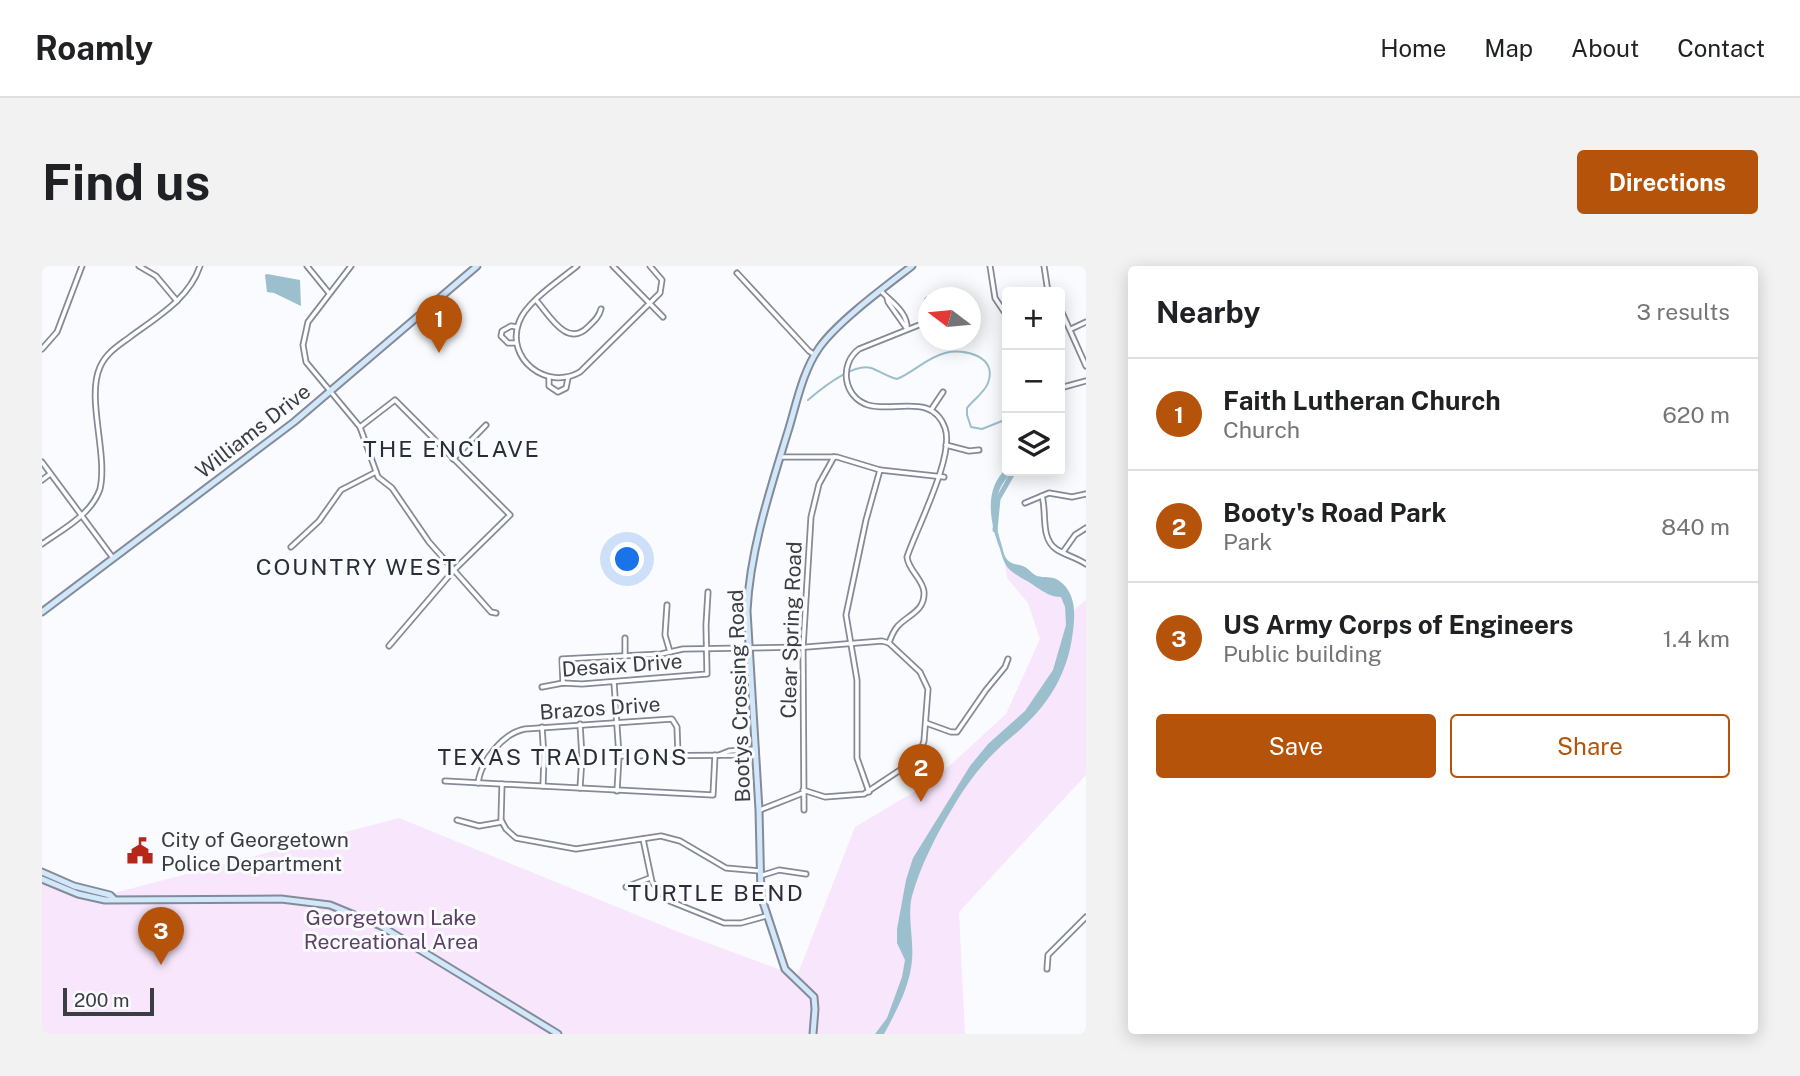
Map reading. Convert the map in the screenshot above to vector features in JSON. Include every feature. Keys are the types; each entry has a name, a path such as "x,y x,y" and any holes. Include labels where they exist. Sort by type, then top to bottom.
{"main road":[{"name":"Williams Drive","path":"42,612 255,452 477,266"},
{"name":"Bootys Crossing Road","path":"813,1034 814,997 785,969 761,896 759,810 747,611 752,570 780,457 815,355 835,331 912,266"},
{"path":"42,872 74,889"},
{"path":"42,879 114,898 145,901 281,899 330,905 381,926 558,1034"}],"street":[{"path":"42,349 57,332 82,266"},
{"path":"139,266 156,276 177,301"},
{"path":"42,544 94,502 101,484 96,386 101,365 112,350 177,301 192,285 200,266"},
{"path":"307,266 329,293"},
{"path":"351,266 308,322 303,345 306,362 360,427 376,472 392,488 429,542 491,612 496,613"},
{"path":"577,266 524,312 517,327 516,343 520,355 537,373 550,377 568,377 586,367 661,291 663,284 650,266"},
{"path":"613,266 663,317"},
{"path":"990,266 995,298 1002,308"},
{"path":"1044,266 1047,287"},
{"path":"737,273 815,355"},
{"path":"881,291 891,299 904,317 908,324 907,329"},
{"path":"536,300 570,335 582,333 599,316 601,309"},
{"path":"1065,318 1086,366"},
{"path":"1070,329 1086,322"},
{"path":"889,643 897,627 916,612 923,601 923,586 908,563 907,556 939,475 946,445 945,428 931,410 914,405 867,404 854,396 846,379 846,368 852,355 859,349 918,325"},
{"path":"516,343 508,343 501,336 506,328 517,327"},
{"path":"550,377 549,386 558,392 566,388 568,377"},
{"path":"1065,387 1086,381"},
{"path":"931,410 943,392"},
{"path":"360,427 395,400 510,515 454,570 389,646"},
{"path":"453,458 486,425"},
{"path":"946,445 970,451 979,450"},
{"path":"780,457 834,457 880,470 944,477"},
{"name":"Clear Spring Road","path":"804,810 803,647 813,507 819,484 834,457"},
{"path":"42,462 113,558"},
{"path":"869,792 857,758 857,680 846,620 866,520 880,470"},
{"path":"291,547 319,522 341,490 376,472"},
{"path":"42,480 50,474"},
{"path":"1025,503 1049,493 1072,497 1086,495"},
{"path":"1042,496 1046,534 1053,547 1086,564"},
{"path":"1063,552 1075,535 1086,528"},
{"name":"Desaix Drive","path":"542,687 563,683 614,682 707,674 705,649 708,592"},
{"path":"667,605 665,635 670,652"},
{"path":"625,638 625,657"},
{"path":"563,683 562,659 625,657 683,649 803,647 882,641 889,643 924,679 929,694 923,746 917,757 869,792 831,798 803,792 759,810"},
{"path":"926,723 957,732 1005,667 1008,659"},
{"path":"614,682 619,756 617,791"},
{"name":"Brazos Drive","path":"478,783 484,762 519,730 668,718 675,720 678,755"},
{"path":"580,724 580,788"},
{"path":"542,727 543,786"},
{"path":"706,755 707,749"},
{"path":"619,756 756,752"},
{"path":"445,781 713,795 717,755"},
{"path":"502,784 502,822 516,838 571,849 656,836 672,838 726,868 760,873 779,870 806,874"},
{"path":"457,820 479,826 502,822"},
{"path":"643,838 650,878 657,891 667,900 724,923 741,923 766,916"},
{"path":"626,887 650,878"},
{"path":"1047,969 1048,955 1086,917"}],"green space":[{"name":"Georgetown Lake Recreational Area","path":"1005,564 1031,584 1061,597 1066,617 1086,600 1086,775 959,912 965,1034 42,1034 42,870 65,881 114,893 399,818 676,931 797,976 855,827 934,780 1006,714 1040,639 1028,603 1007,578"}],"water":[{"path":"267,274 300,280 301,306 267,292"},
{"path":"1002,473 1002,476 1009,476 1001,486 996,504 998,533 1006,559 1025,567 1037,576 1058,580 1069,592 1074,606 1070,651 1050,696 1034,716 978,770 934,840 912,896 911,970 898,1008 884,1034 875,1034 887,1018 902,977 905,960 897,943 897,929 913,858 970,766 988,744 1025,711 1053,670 1066,625 1065,607 1061,597 1048,594 1019,576 1009,569 1003,560 991,517 992,496"}],"waterway":[{"path":"808,400 855,369 871,368 897,379 938,355 961,352 984,360 990,374 982,393 967,408 971,427 982,429 1002,421"},
{"path":"995,530 998,499 1011,476"}],"place":[{"name":"Faith Lutheran Church","path":"439,353"},
{"name":"Booty's Road Park","path":"921,802"},
{"name":"City of Georgetown Police Department","path":"140,851"},
{"name":"US Army Corps of Engineers","path":"161,965"}],"district":[{"name":"THE ENCLAVE","path":"452,448"},
{"name":"COUNTRY WEST","path":"357,566"},
{"name":"TEXAS TRADITIONS","path":"563,756"},
{"name":"TURTLE BEND","path":"716,892"}]}
